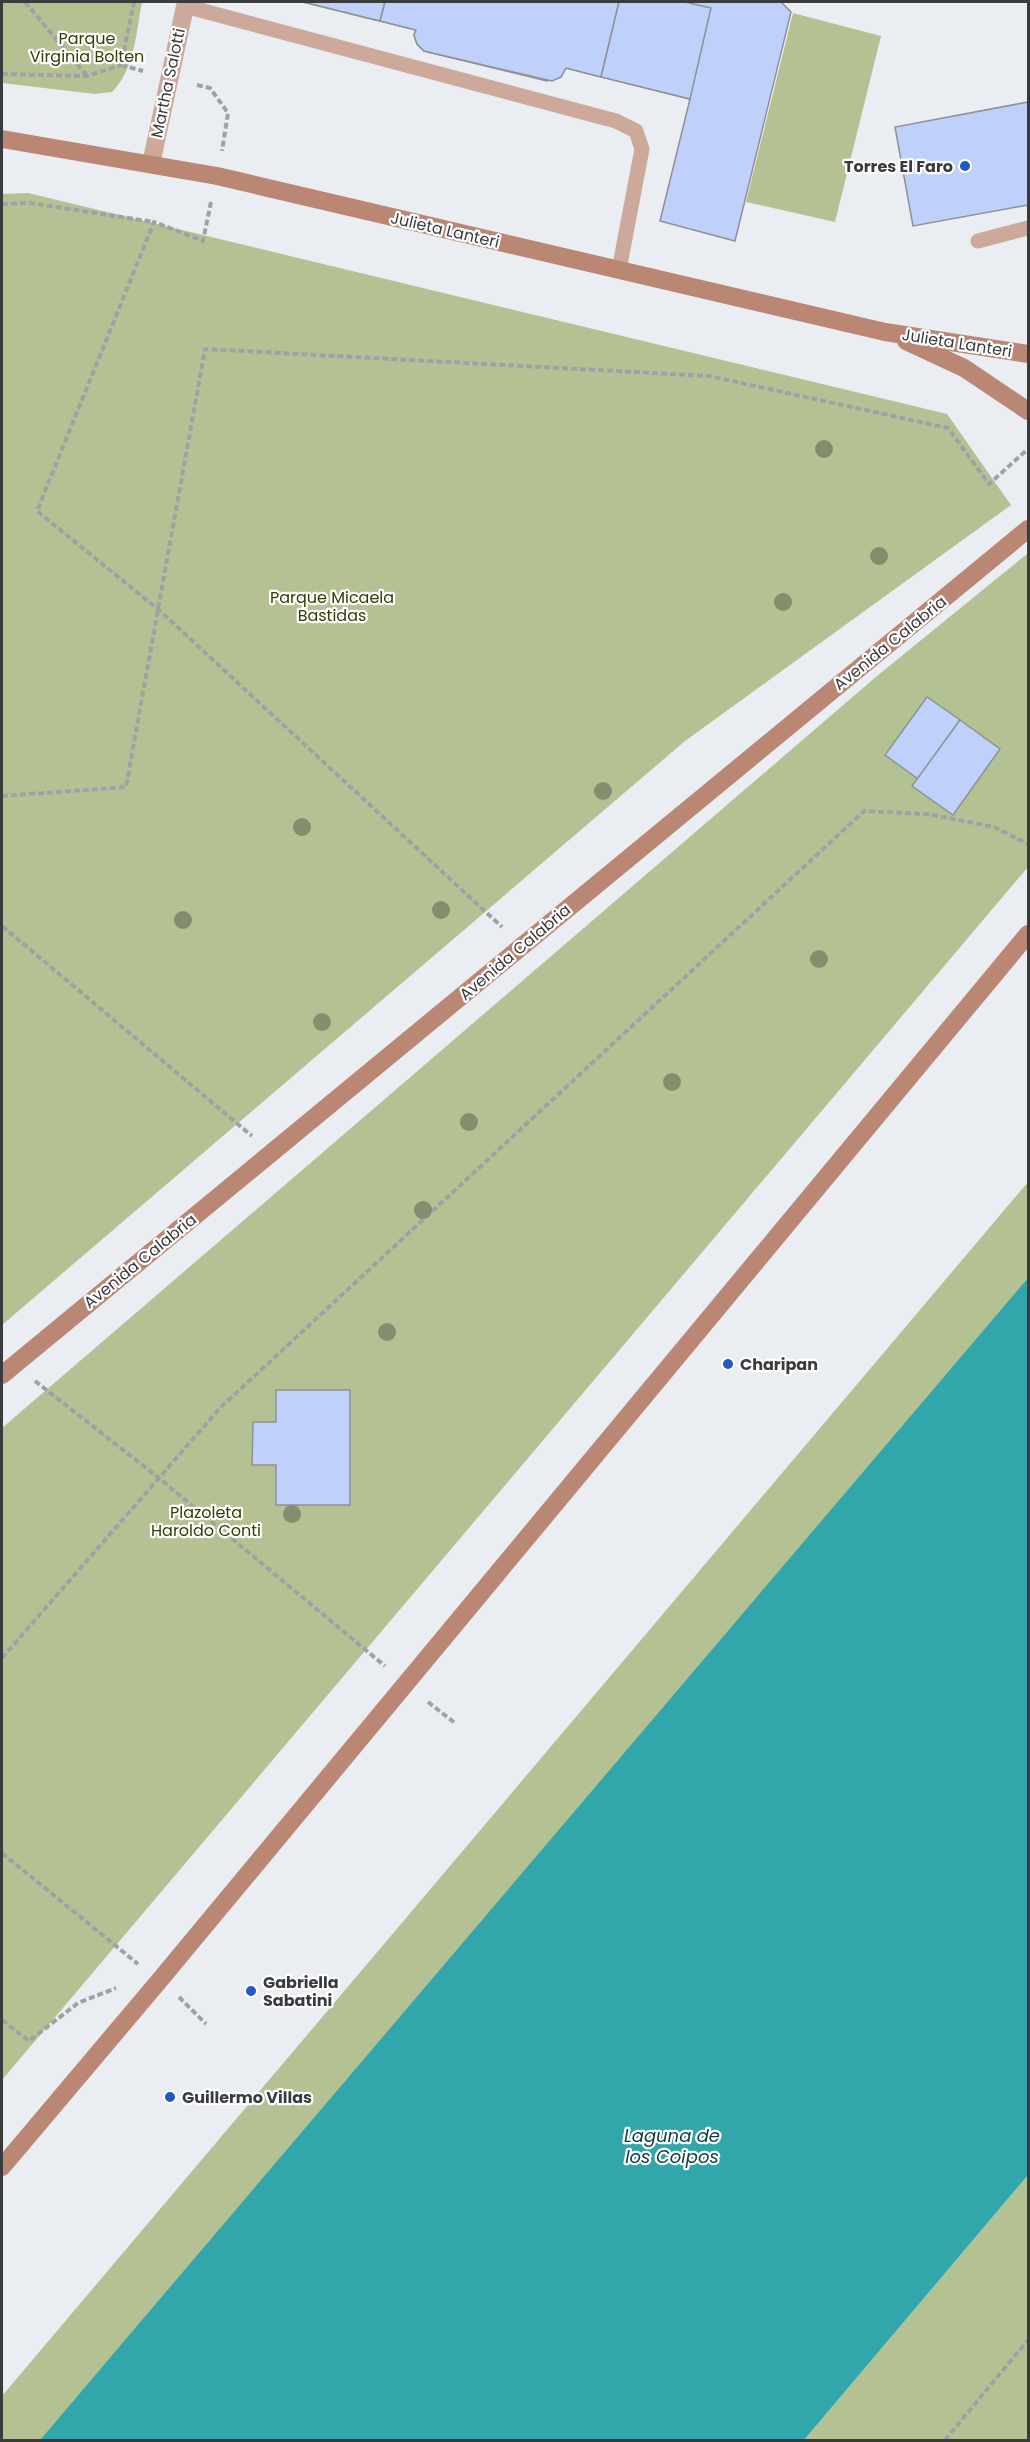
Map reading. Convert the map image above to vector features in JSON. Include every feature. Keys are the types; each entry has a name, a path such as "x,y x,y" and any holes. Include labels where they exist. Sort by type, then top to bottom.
{"main road":[{"name":"Julieta Lanteri","path":"2,139 217,176 885,332 1029,354"},
{"name":"Julieta Lanteri","path":"885,332 964,368 1029,411"},
{"name":"Avenida Calabria","path":"8,1370 1029,529"},
{"path":"2,2168 1029,934"}],"street":[{"name":"Martha Salotti","path":"151,164 186,4"}],"lane":[{"path":"186,4 616,121 636,131 642,149 619,270"},
{"path":"978,241 1029,228"}],"path":[{"path":"25,2 87,76"},
{"path":"2,74 87,76 121,65 135,2"},
{"path":"2,204 30,202 154,222 203,240 228,113 210,88"},
{"path":"154,222 36,511 159,610 523,946"},
{"path":"2,796 126,787 205,349 709,376 948,428 989,484 1029,449"},
{"path":"2,1658 220,1408 864,812 928,814 950,818 994,827 1029,844"},
{"path":"2,926 272,1152"},
{"path":"8,1370 159,1478 455,1724"},
{"path":"2,1853 159,1981 206,2024"},
{"path":"2,2020 29,2041 78,2003 120,1987"},
{"path":"945,2440 1029,2340"}],"green space":[{"name":"Parque Virginia Bolten","path":"2,2 142,2 133,50 120,83 112,92 95,94 2,83"},
{"path":"793,13 881,36 835,222 746,202"},
{"name":"Parque Micaela Bastidas","path":"28,193 947,414 1011,505 685,741 2,1325 2,194"},
{"name":"Plazoleta Haroldo Conti","path":"1028,553 1028,867 2,2080 2,1428 877,676"},
{"path":"1028,1182 1028,1488 105,2364 40,2440 2,2440 2,2396"},
{"path":"1028,2175 1028,2440 804,2440"}],"water":[{"name":"Laguna de los Coipos","path":"1028,1278 1028,2175 804,2440 40,2440"}],"building":[{"path":"303,2 781,2 791,12 735,241 660,221 690,99 566,68 561,77 547,81 424,51 417,44 414,35 416,30"},
{"path":"303,2 385,2 380,21"},
{"path":"385,2 619,2 601,77 566,68 561,77 552,81 424,51 417,44 414,35 416,30 380,21"},
{"path":"619,2 685,2 711,8 690,99 601,77"},
{"name":"Torres El Faro","path":"1028,102 1028,205 913,226 895,127"},
{"path":"927,697 960,720 918,779 885,755"},
{"path":"960,720 1000,749 953,815 912,786"},
{"path":"276,1390 350,1390 350,1505 276,1505 276,1465 252,1465 253,1422 276,1422"}],"place":[{"name":"Torres El Faro","path":"965,166"},
{"name":"Charipan","path":"728,1364"},
{"name":"Gabriella Sabatini","path":"251,1991"},
{"name":"Guillermo Villas","path":"170,2097"}]}
